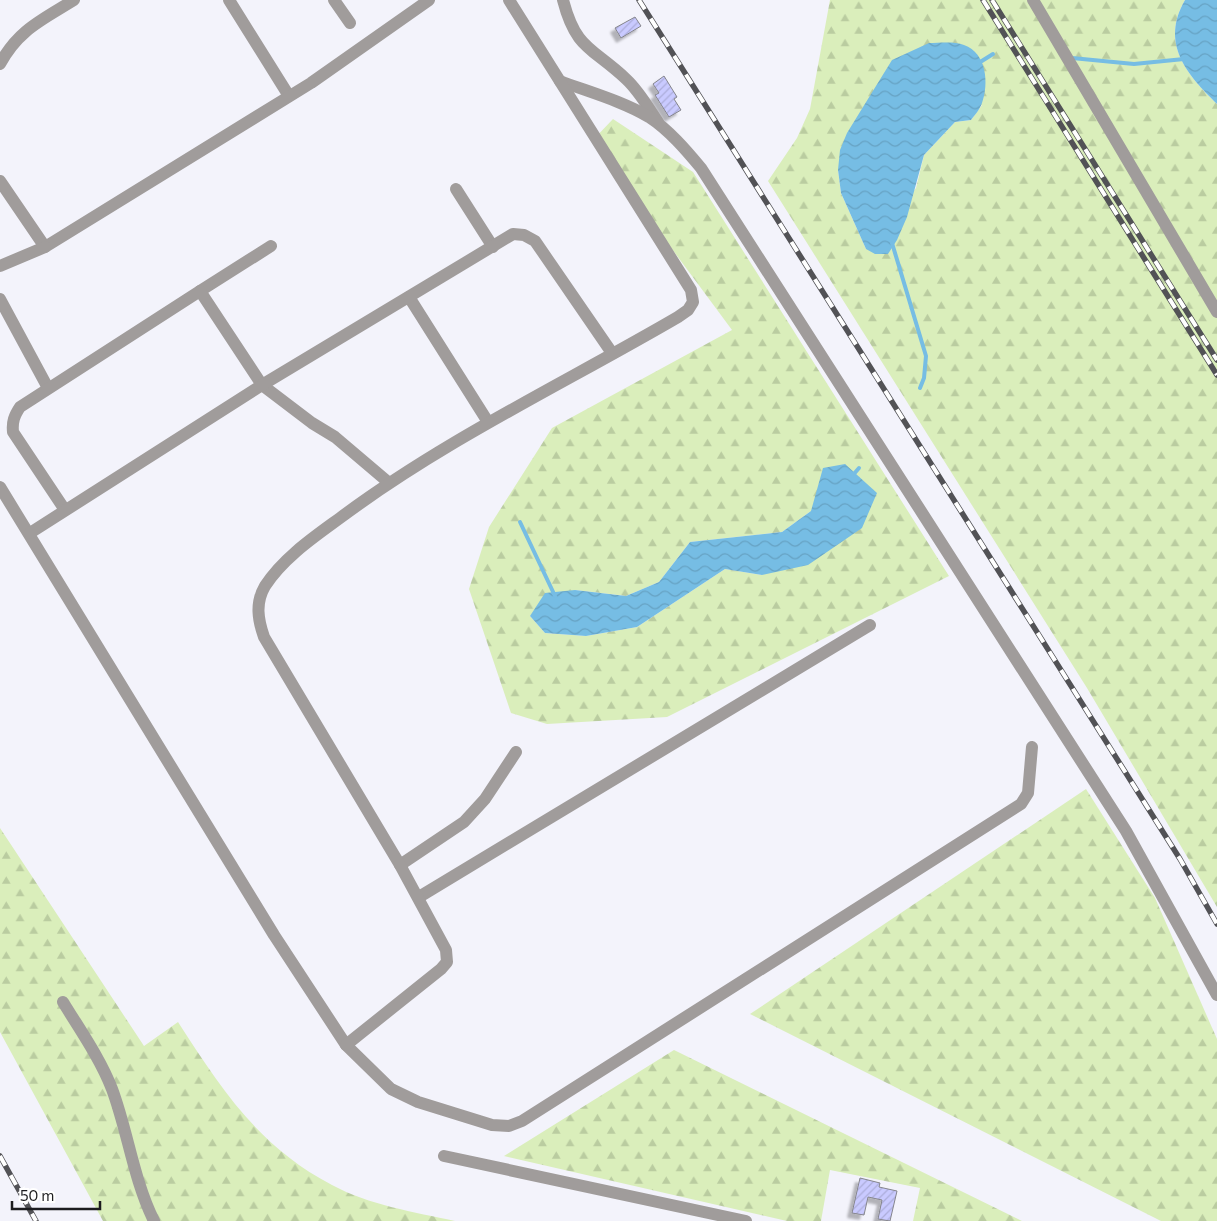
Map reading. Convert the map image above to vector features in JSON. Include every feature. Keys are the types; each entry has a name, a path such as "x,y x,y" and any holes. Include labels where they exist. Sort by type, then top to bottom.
{"lane":[{"path":"0,64 9,47 25,30 74,0"},
{"path":"229,0 289,96"},
{"path":"334,0 350,23"},
{"path":"0,266 45,247 289,96 395,26 428,0"},
{"path":"346,1045 447,962 446,950 419,897 264,637 258,619 259,603 264,588 274,574 297,552 388,482 488,422 688,310 693,302 691,290 509,0"},
{"path":"563,0 571,27 580,41 626,79 645,102 660,126"},
{"path":"1033,0 1217,312"},
{"path":"560,81 632,108 660,126 683,147 712,185 1075,750 1150,873 1217,996"},
{"path":"0,181 45,247"},
{"path":"456,189 493,247"},
{"path":"30,533 262,385 513,234 524,235 535,241 612,353"},
{"path":"65,510 14,432 12,423 20,407 272,246"},
{"path":"200,291 262,385 298,414 335,437 388,482"},
{"path":"409,297 488,422"},
{"path":"0,299 48,388"},
{"path":"0,487 30,533 133,707 274,935 346,1045 391,1090 418,1102 492,1125 509,1126 522,1121 1021,804 1028,793 1032,747"},
{"path":"419,897 870,625"},
{"path":"400,865 464,822 485,798 516,752"},
{"path":"63,1002 97,1059 112,1091 134,1170 154,1221"},
{"path":"444,1156 746,1221"}],"green space":[{"path":"830,0 1185,0 1178,16 1175,30 1176,44 1180,57 1195,81 1217,104 1217,907 1087,688 768,181 797,138 810,109","holes":["982,105 971,120 955,122 924,155 916,188 866,249 841,193 838,170"]},
{"path":"613,119 693,172 949,576 667,717 547,724 511,713 469,589 489,527 552,428 732,330 592,141","holes":["811,511 762,575 725,569 637,627 586,636 545,633 530,616 575,590 626,596 659,582 690,542 782,532"]},
{"path":"1086,789 1155,898 1217,1039 1217,1221 1161,1221 750,1014"},
{"path":"0,828 144,1046 178,1022 210,1071 244,1114 283,1153 306,1170 332,1185 361,1198 455,1221 103,1221 0,1032"},
{"path":"674,1050 1022,1221 913,1221 920,1188 830,1170 821,1221 787,1221 504,1156"}],"water":[{"path":"1185,0 1217,0 1217,104 1195,81 1180,57 1176,44 1175,30 1178,16"},
{"path":"929,43 956,43 972,49 978,55 982,62 985,78 982,103 971,120 955,122 924,155 907,217 897,240 888,254 875,254 866,249 841,193 838,170 840,150 847,133 892,60"},
{"path":"845,464 877,493 862,528 808,565 762,575 725,569 637,627 586,636 545,633 530,616 545,593 575,590 626,596 659,582 690,542 782,532 811,511 823,468"}],"building":[{"path":"635,17 641,26 621,38 615,28"},
{"path":"664,76 677,97 674,99 681,110 669,117 655,95 659,93 653,84"},
{"path":"860,1178 880,1183 879,1187 897,1191 890,1221 878,1219 882,1200 868,1197 864,1215 852,1213"}],"waterway":[{"path":"977,64 993,54"},
{"path":"1072,58 1134,64 1184,59"},
{"path":"892,243 926,356 924,378 920,388"},
{"path":"853,475 859,468"},
{"path":"520,522 555,596"}],"railway":[{"path":"639,0 1180,859 1217,924"},
{"path":"983,0 1217,375"},
{"path":"992,0 1217,360"},
{"path":"0,1156 36,1221"}]}
